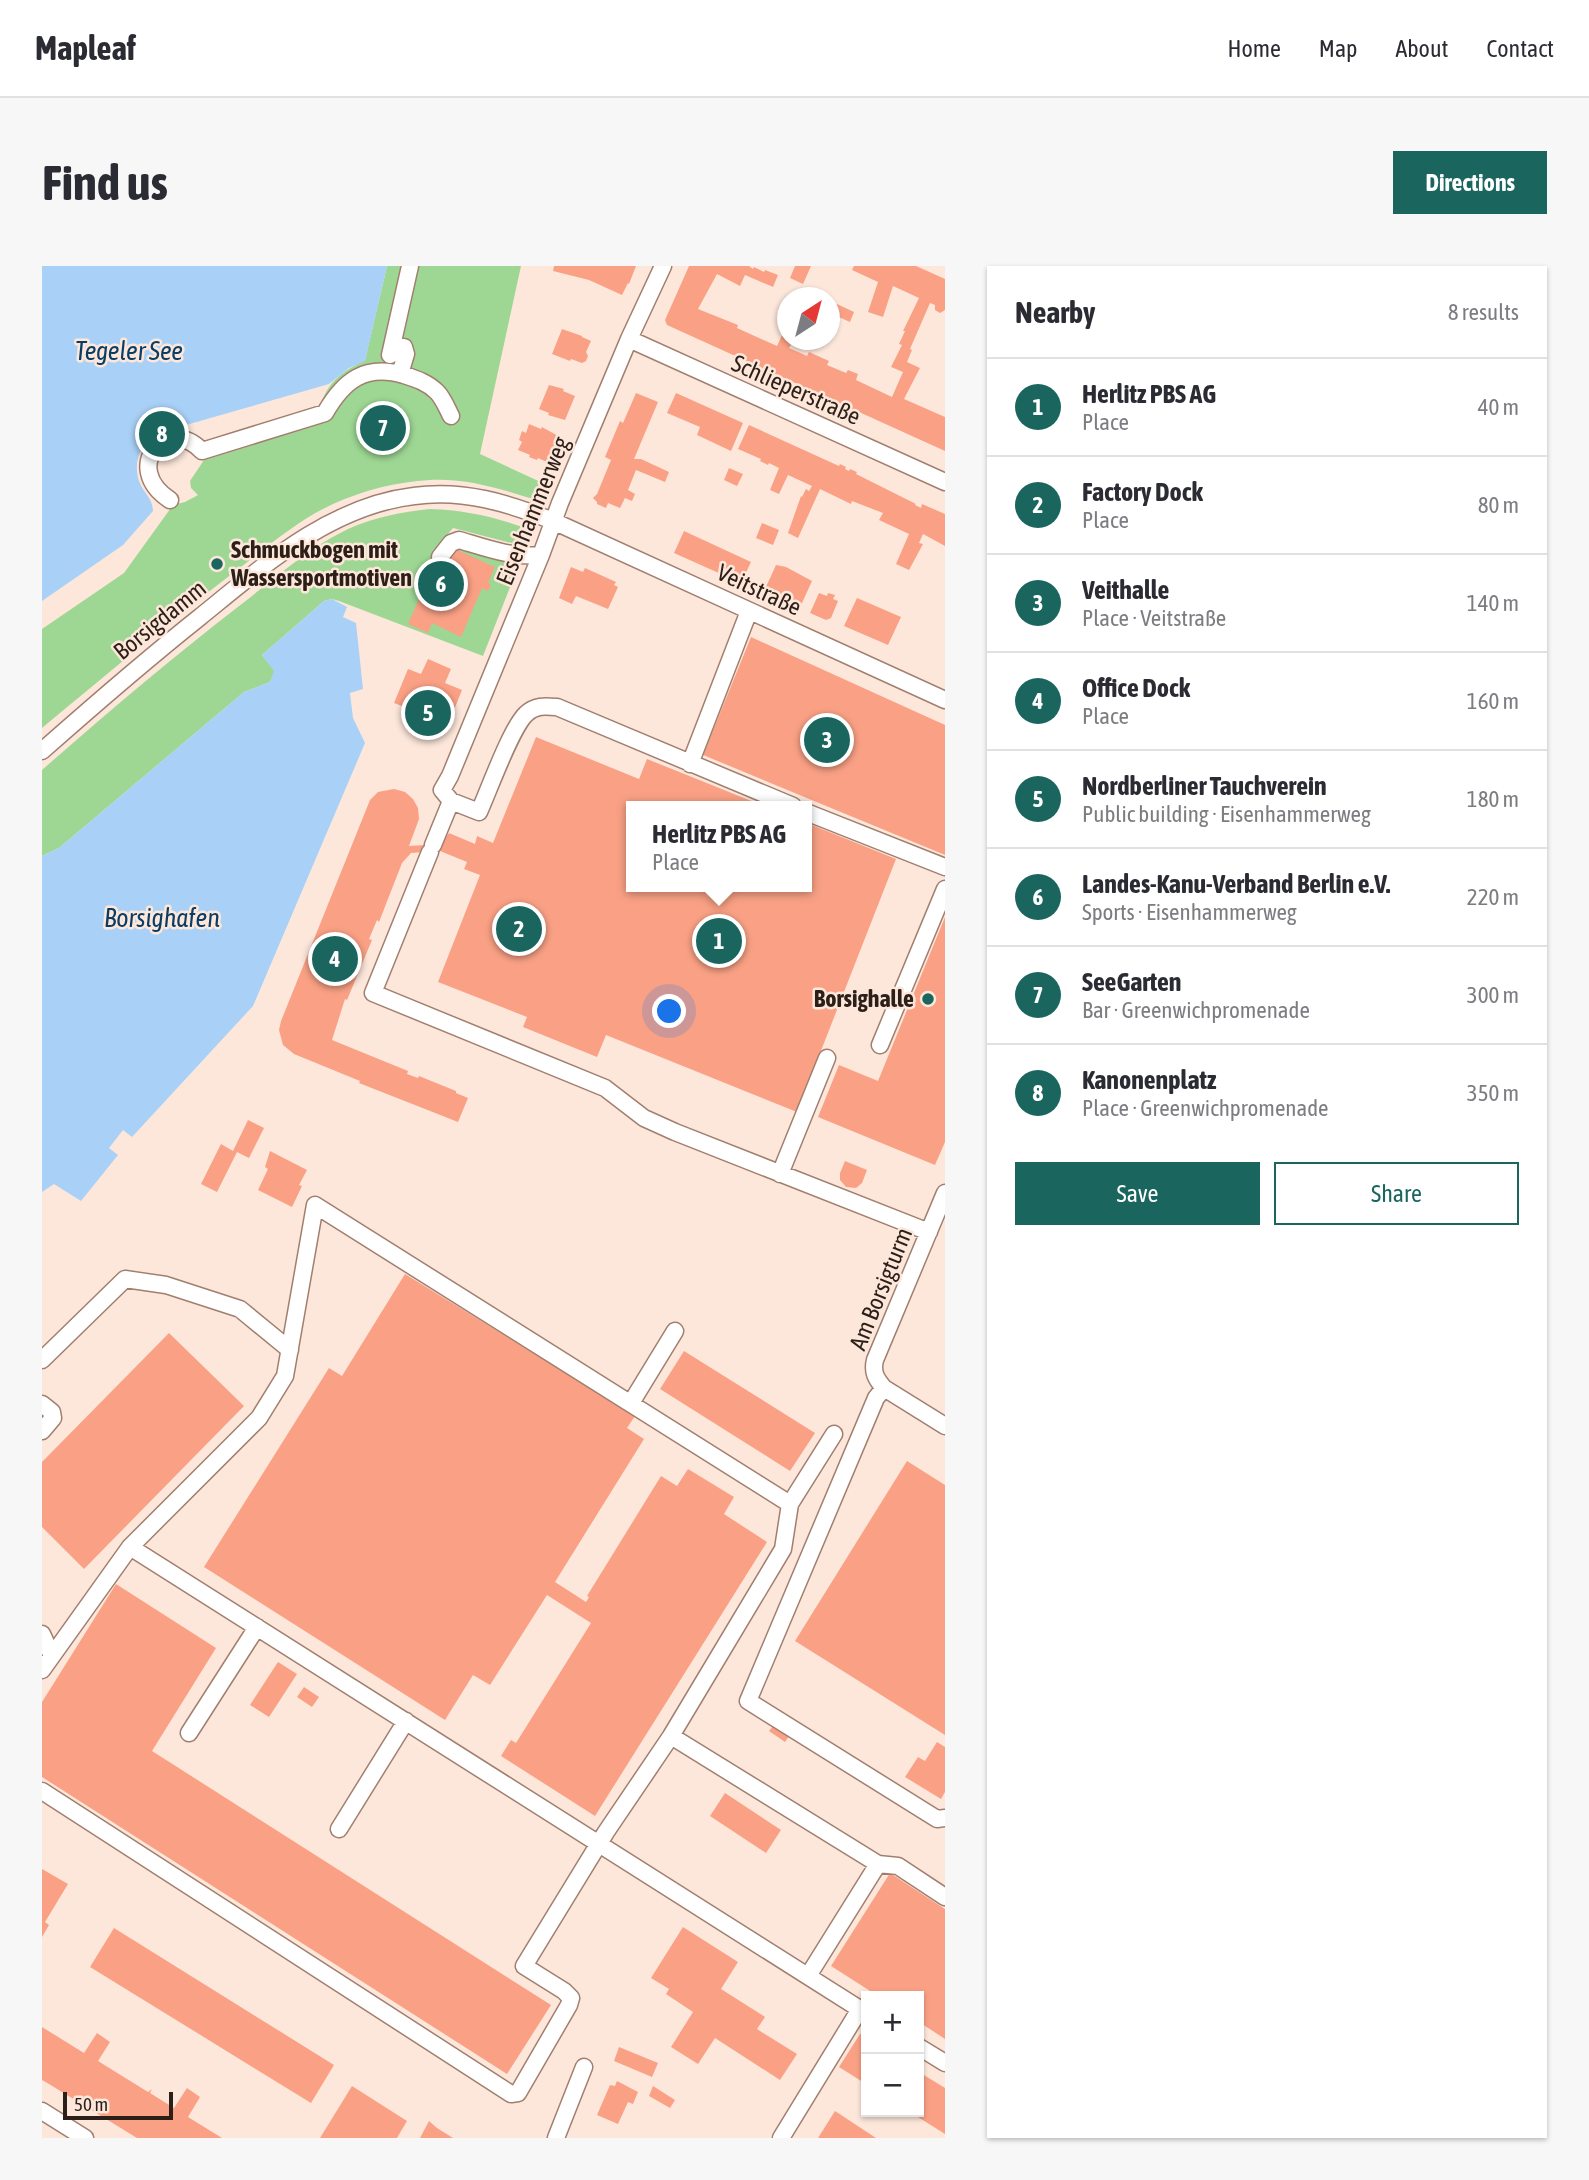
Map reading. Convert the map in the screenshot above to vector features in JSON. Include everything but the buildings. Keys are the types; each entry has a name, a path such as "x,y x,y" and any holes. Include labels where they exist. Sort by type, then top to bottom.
{"street":[{"path":"392,362 410,266"},
{"name":"Eisenhammerweg","path":"451,801 442,790 629,339 663,266"},
{"name":"Schlieperstraße","path":"629,339 945,482"},
{"path":"392,362 439,394 452,416"},
{"path":"170,500 155,489 148,472 148,463 153,452 163,441 182,438 202,451 324,413 334,396 350,380 392,362"},
{"name":"Borsigdamm","path":"42,751 145,661 236,588 317,529 341,518 371,506 412,496 438,494 465,495 504,503 553,521"},
{"name":"Veitstraße","path":"553,521 945,700"},
{"path":"440,557 451,543 459,540 511,554 541,555"},
{"path":"690,764 749,611"},
{"path":"781,801 557,707 541,706 527,713 517,725 479,813 451,801 373,993 605,1088 644,1118 675,1132 780,1174 936,1224"},
{"path":"812,813 945,867"},
{"path":"880,1045 945,889"},
{"path":"780,1174 827,1058"},
{"name":"Am Borsigturm","path":"945,1193 936,1224 875,1360 874,1375 884,1388 945,1426"},
{"path":"42,1670 130,1547 259,1418 285,1376 315,1205 790,1504"},
{"path":"42,1360 125,1279 166,1285 240,1309 290,1350"},
{"path":"631,1403 675,1331"},
{"path":"884,1388 876,1398 748,1701 937,1819 945,1818"},
{"path":"42,1404 52,1412 53,1418 42,1431"},
{"path":"42,1791 511,2094 519,2092 571,1998 524,1966 599,1844 671,1735 783,1549 790,1504 834,1434"},
{"path":"130,1547 861,2010"},
{"path":"189,1733 257,1627"},
{"path":"42,1634 52,1656"},
{"path":"339,1829 406,1721"},
{"path":"671,1735 878,1864 898,1866 945,1897"},
{"path":"808,1976 878,1864"},
{"path":"781,2138 861,2014"},
{"path":"924,2050 945,2063"},
{"path":"560,2137 584,2067"},
{"path":"42,2111 85,2138"}],"green space":[{"path":"387,266 521,266 480,454 545,484 540,501 472,483 430,480 380,488 333,504 271,543 42,728 42,629 124,573 173,505 198,495 191,488 190,481 204,460 311,427 329,387 342,374 365,360"},
{"path":"430,509 483,515 534,531 527,547 453,528 437,547 456,543 518,567 483,656 339,601 324,601 262,655 275,671 270,682 244,692 59,848 42,856 42,770 166,664 307,553 358,525 388,516"}],"water":[{"name":"Tegeler See","path":"42,266 387,266 365,361 349,368 329,384 160,432 145,444 140,452 137,471 153,511 123,545 42,601"},
{"name":"Borsighafen","path":"332,599 347,607 343,617 356,623 363,689 350,693 353,718 365,743 253,1006 132,1137 123,1130 109,1148 118,1155 81,1201 54,1184 42,1192 42,856 59,848 244,692 270,682 274,671 262,655 324,601"}],"place":[{"name":"SeeGarten","path":"383,428"},
{"name":"Kanonenplatz","path":"162,434"},
{"name":"Schmuckbogen mit Wassersportmotiven","path":"217,564"},
{"name":"Landes-Kanu-Verband Berlin e.V.","path":"441,584"},
{"name":"Nordberliner Tauchverein","path":"428,713"},
{"name":"Veithalle","path":"827,740"},
{"name":"Factory Dock","path":"519,929"},
{"name":"Herlitz PBS AG","path":"719,941"},
{"name":"Office Dock","path":"335,959"},
{"name":"Borsighalle","path":"928,999"}]}
